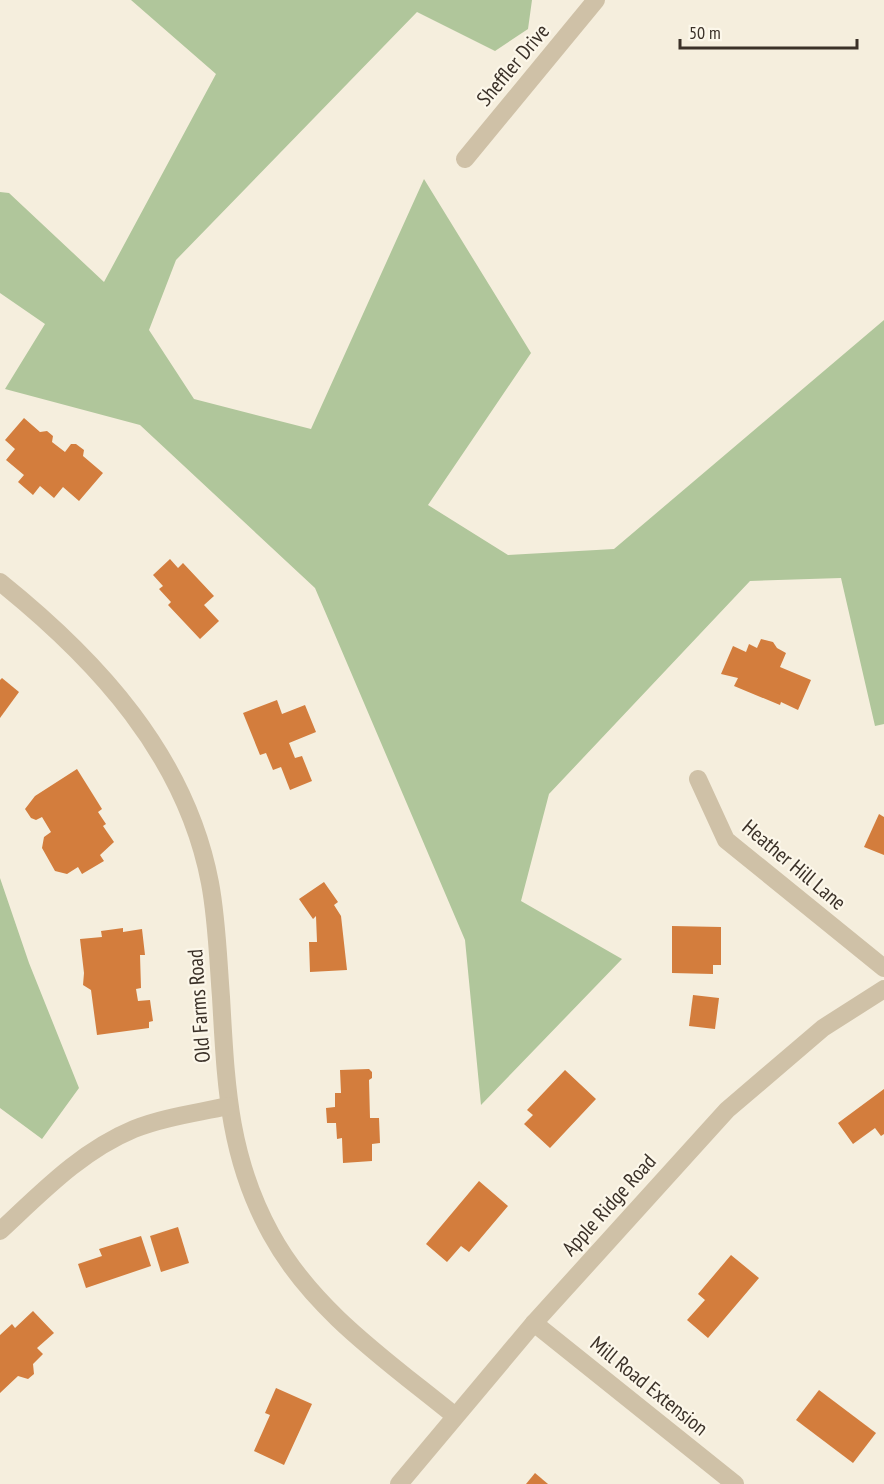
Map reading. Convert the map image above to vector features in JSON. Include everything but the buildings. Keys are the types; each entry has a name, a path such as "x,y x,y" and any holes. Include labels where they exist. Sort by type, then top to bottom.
{"street":[{"name":"Sheffler Drive","path":"465,159 596,0"},
{"name":"Old Farms Road","path":"0,582 78,651 130,709 158,748 181,791 198,836 210,882 216,930 228,1106 238,1154 253,1196 272,1235 296,1272 339,1320 455,1416"},
{"name":"Heather Hill Lane","path":"698,779 726,840 884,968"},
{"name":"Apple Ridge Road","path":"399,1484 534,1323 727,1110 823,1028 884,989"},
{"path":"0,1231 68,1167 99,1146 146,1125 228,1106"},
{"name":"Mill Road Extension","path":"534,1323 735,1484"}],"green space":[{"path":"131,0 532,0 528,29 495,51 417,12 176,260 149,330 194,399 311,429 424,179 531,353 428,505 508,555 614,549 884,320 884,724 875,726 841,578 750,581 549,794 521,901 622,959 481,1105 465,940 315,588 140,425 5,389 45,324 0,293 0,192 9,193 104,282 216,74"},
{"path":"0,878 29,963 79,1088 42,1139 0,1108"}]}
